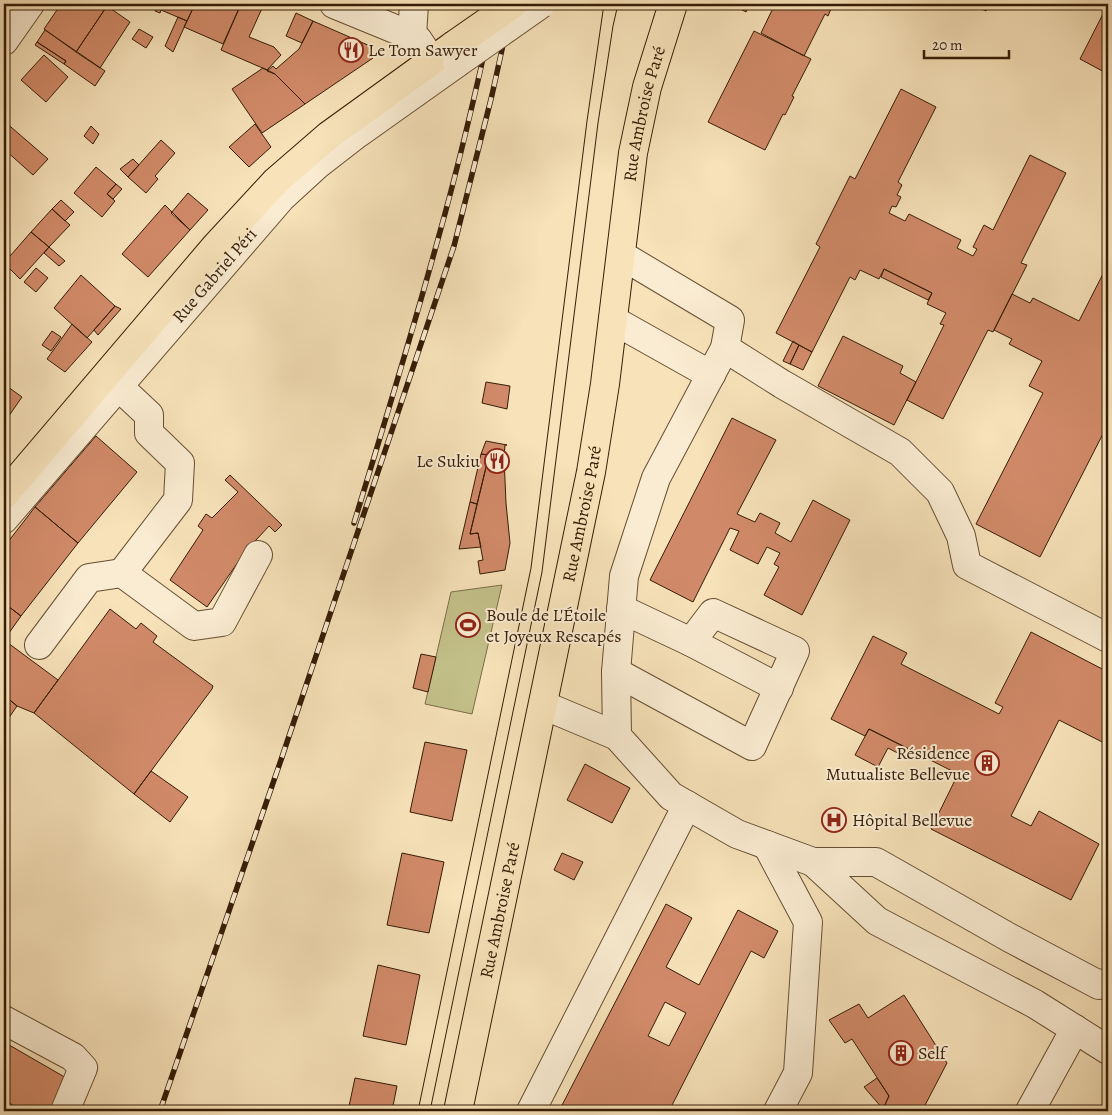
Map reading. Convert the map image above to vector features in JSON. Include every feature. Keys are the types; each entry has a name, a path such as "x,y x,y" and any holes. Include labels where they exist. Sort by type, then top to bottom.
{"main road":[{"path":"448,56 513,4"},
{"name":"Rue Ambroise Paré","path":"458,1111 591,472 605,384 633,153 647,87 673,4"},
{"name":"Rue Gabriel Péri","path":"4,495 215,248 276,181 328,136 448,56"}],"street":[{"path":"4,41 30,4"},
{"path":"334,4 412,36 448,56 541,4"},
{"path":"412,36 414,4"},
{"name":"Rue Gabriel Péri","path":"4,520 281,198 317,165 357,134 448,56"},
{"path":"617,736 616,672 624,576 656,478 725,348 730,320 620,255"},
{"path":"613,320 711,375"},
{"path":"725,348 782,384 900,452 940,492 961,536 967,565 1108,638"},
{"path":"39,644 89,578 122,573 178,500 180,463 149,433 149,415 118,386"},
{"path":"122,573 194,626 222,622 258,555"},
{"path":"621,609 691,642 778,688"},
{"path":"616,672 752,746 795,651 713,613 691,642"},
{"path":"543,705 617,736 671,796 737,834 813,862 876,862 1010,938 1099,985 1108,982"},
{"path":"531,1111 687,805"},
{"path":"767,845 808,922 798,1073 778,1111"},
{"path":"813,862 878,921 1035,1004 1108,1050"},
{"path":"4,1020 73,1057 83,1068 64,1111"},
{"path":"1030,1111 1075,1029"}],"shaded area":[{"name":"Boule de L'Étoile et Joyeux Rescapés","path":"502,585 472,714 425,704 451,592"}],"building":[{"path":"61,4 104,4 107,6 76,52 44,29"},
{"path":"149,4 195,4 187,21 161,10 160,13 155,11 157,7"},
{"path":"195,4 241,4 223,44 184,27"},
{"path":"241,4 264,4 249,37 274,47 281,55 267,70 221,50"},
{"path":"731,4 750,4 746,12"},
{"path":"775,4 833,4 828,16 825,14 804,56 761,33"},
{"path":"971,4 990,4 986,11"},
{"path":"1108,4 1108,74 1080,59"},
{"path":"107,6 130,22 100,68 76,52"},
{"path":"296,13 313,21 302,43 286,36"},
{"path":"178,17 187,21 173,52 165,46"},
{"path":"313,21 370,46 373,58 305,104 275,74 267,71 273,66 276,69 299,49"},
{"path":"139,29 153,37 146,48 132,39"},
{"path":"45,30 105,71 95,86 64,64 66,61 37,42"},
{"path":"754,31 811,59 792,96 794,97 785,115 783,114 765,150 708,122"},
{"path":"37,42 66,61 64,64 35,45"},
{"path":"44,55 68,77 46,102 21,80"},
{"path":"263,68 275,74 305,104 262,133 232,89"},
{"path":"901,89 936,107 898,182 902,185 897,195 901,197 896,207 892,206 889,213 905,221 909,214 961,240 957,248 973,256 977,249 973,247 984,225 993,230 1030,155 1066,173 1021,263 1027,265 993,332 988,330 943,419 907,400 944,325 940,324 946,313 927,304 932,293 884,269 879,279 860,270 855,280 850,277 812,352 776,333 820,247 816,244 850,176 855,179"},
{"path":"4,121 48,159 33,175 4,149"},
{"path":"255,124 271,147 249,167 229,147"},
{"path":"91,126 99,134 93,144 84,136"},
{"path":"161,140 175,153 155,176 158,179 146,193 128,177"},
{"path":"133,159 139,165 128,177 120,169"},
{"path":"96,167 116,184 107,194 115,201 102,217 74,193"},
{"path":"116,184 122,189 113,199 107,194"},
{"path":"188,193 208,210 190,230 171,213"},
{"path":"61,200 74,212 65,221 52,209"},
{"path":"165,205 190,230 148,277 122,254"},
{"path":"52,209 70,225 49,247 31,232"},
{"path":"31,232 49,247 20,279 4,263"},
{"path":"49,247 65,261 59,266 44,253"},
{"path":"1108,264 1108,424 1040,557 976,524 1043,393 1029,386 1042,361 1009,344 1012,339 994,330 1012,294 1030,303 1033,298 1079,321"},
{"path":"36,268 48,278 36,292 24,282"},
{"path":"884,269 932,293 928,300 881,277"},
{"path":"81,275 115,306 87,338 54,308"},
{"path":"115,306 121,309 98,335 94,330"},
{"path":"72,324 92,342 65,372 47,359"},
{"path":"52,331 61,337 51,351 42,345"},
{"path":"843,336 903,366 900,373 916,382 894,425 818,386"},
{"path":"793,341 799,345 790,364 783,361"},
{"path":"799,345 812,352 803,370 790,364"},
{"path":"486,382 510,386 507,409 482,403"},
{"path":"4,384 22,397 4,423"},
{"path":"732,418 776,440 737,514 755,522 760,513 780,523 775,533 791,542 813,500 850,520 802,615 764,595 779,567 774,564 780,553 767,547 758,564 730,550 739,531 730,528 693,602 650,580"},
{"path":"96,436 137,472 78,543 35,507"},
{"path":"486,441 507,445 505,445 504,457 481,454"},
{"path":"481,454 489,455 477,504 470,502"},
{"path":"489,455 504,457 510,543 505,570 480,574 478,561 483,560 478,533 470,534"},
{"path":"230,475 282,525 275,532 269,526 245,552 207,607 170,580 203,530 198,526 206,514 212,518 238,492 225,480"},
{"path":"470,502 477,504 470,534 478,533 481,547 459,549"},
{"path":"35,507 78,543 21,616 4,603 4,547"},
{"path":"4,603 21,616 4,640"},
{"path":"110,609 136,629 141,623 157,636 153,642 213,686 134,794 34,713"},
{"name":"Résidence Mutualiste Bellevue","path":"1031,632 1108,672 1108,745 1059,720 1011,816 1031,826 1039,811 1099,844 1071,900 931,829 958,774 869,729 865,736 831,719 873,636 907,653 901,664 999,714 1003,707 995,703"},
{"path":"4,640 58,680 34,713 17,706 4,695"},
{"path":"421,654 436,657 428,692 413,688"},
{"path":"4,695 17,706 4,725"},
{"path":"869,729 915,752 911,760 888,748 878,767 855,755"},
{"path":"425,742 467,750 452,821 410,812"},
{"path":"585,764 630,788 612,823 567,800"},
{"path":"151,771 188,797 170,822 134,794"},
{"path":"402,853 444,862 429,933 387,925"},
{"path":"562,853 583,862 574,880 554,870"},
{"path":"666,904 692,918 666,967 699,985 738,910 778,931 764,958 751,951 669,1111 559,1111","holes":["665,1002 686,1013 669,1046 648,1036"]},
{"path":"378,965 420,975 406,1045 363,1036"},
{"name":"Self","path":"904,995 947,1063 922,1111 882,1111 889,1096 852,1039 845,1043 829,1020 859,1004 868,1018"},
{"path":"4,1042 68,1079 50,1111 23,1111 4,1100"},
{"path":"355,1078 397,1086 392,1111 348,1111"},
{"path":"877,1078 889,1096 883,1109 864,1087"}],"tram line":[{"path":"418,1111 531,568 587,121 604,4"},
{"path":"430,1111 542,572 598,123 618,4"}],"railway":[{"path":"354,523 408,346 446,210 495,4"},
{"path":"160,1111 282,757 454,246 492,95 512,4"}],"place":[{"name":"Le Tom Sawyer","path":"351,50"},
{"name":"Le Sukiu","path":"497,461"},
{"name":"Boule de L'Étoile et Joyeux Rescapés","path":"468,625"},
{"name":"Résidence Mutualiste Bellevue","path":"987,763"},
{"name":"Hôpital Bellevue","path":"834,820"},
{"name":"Self","path":"901,1053"}]}
